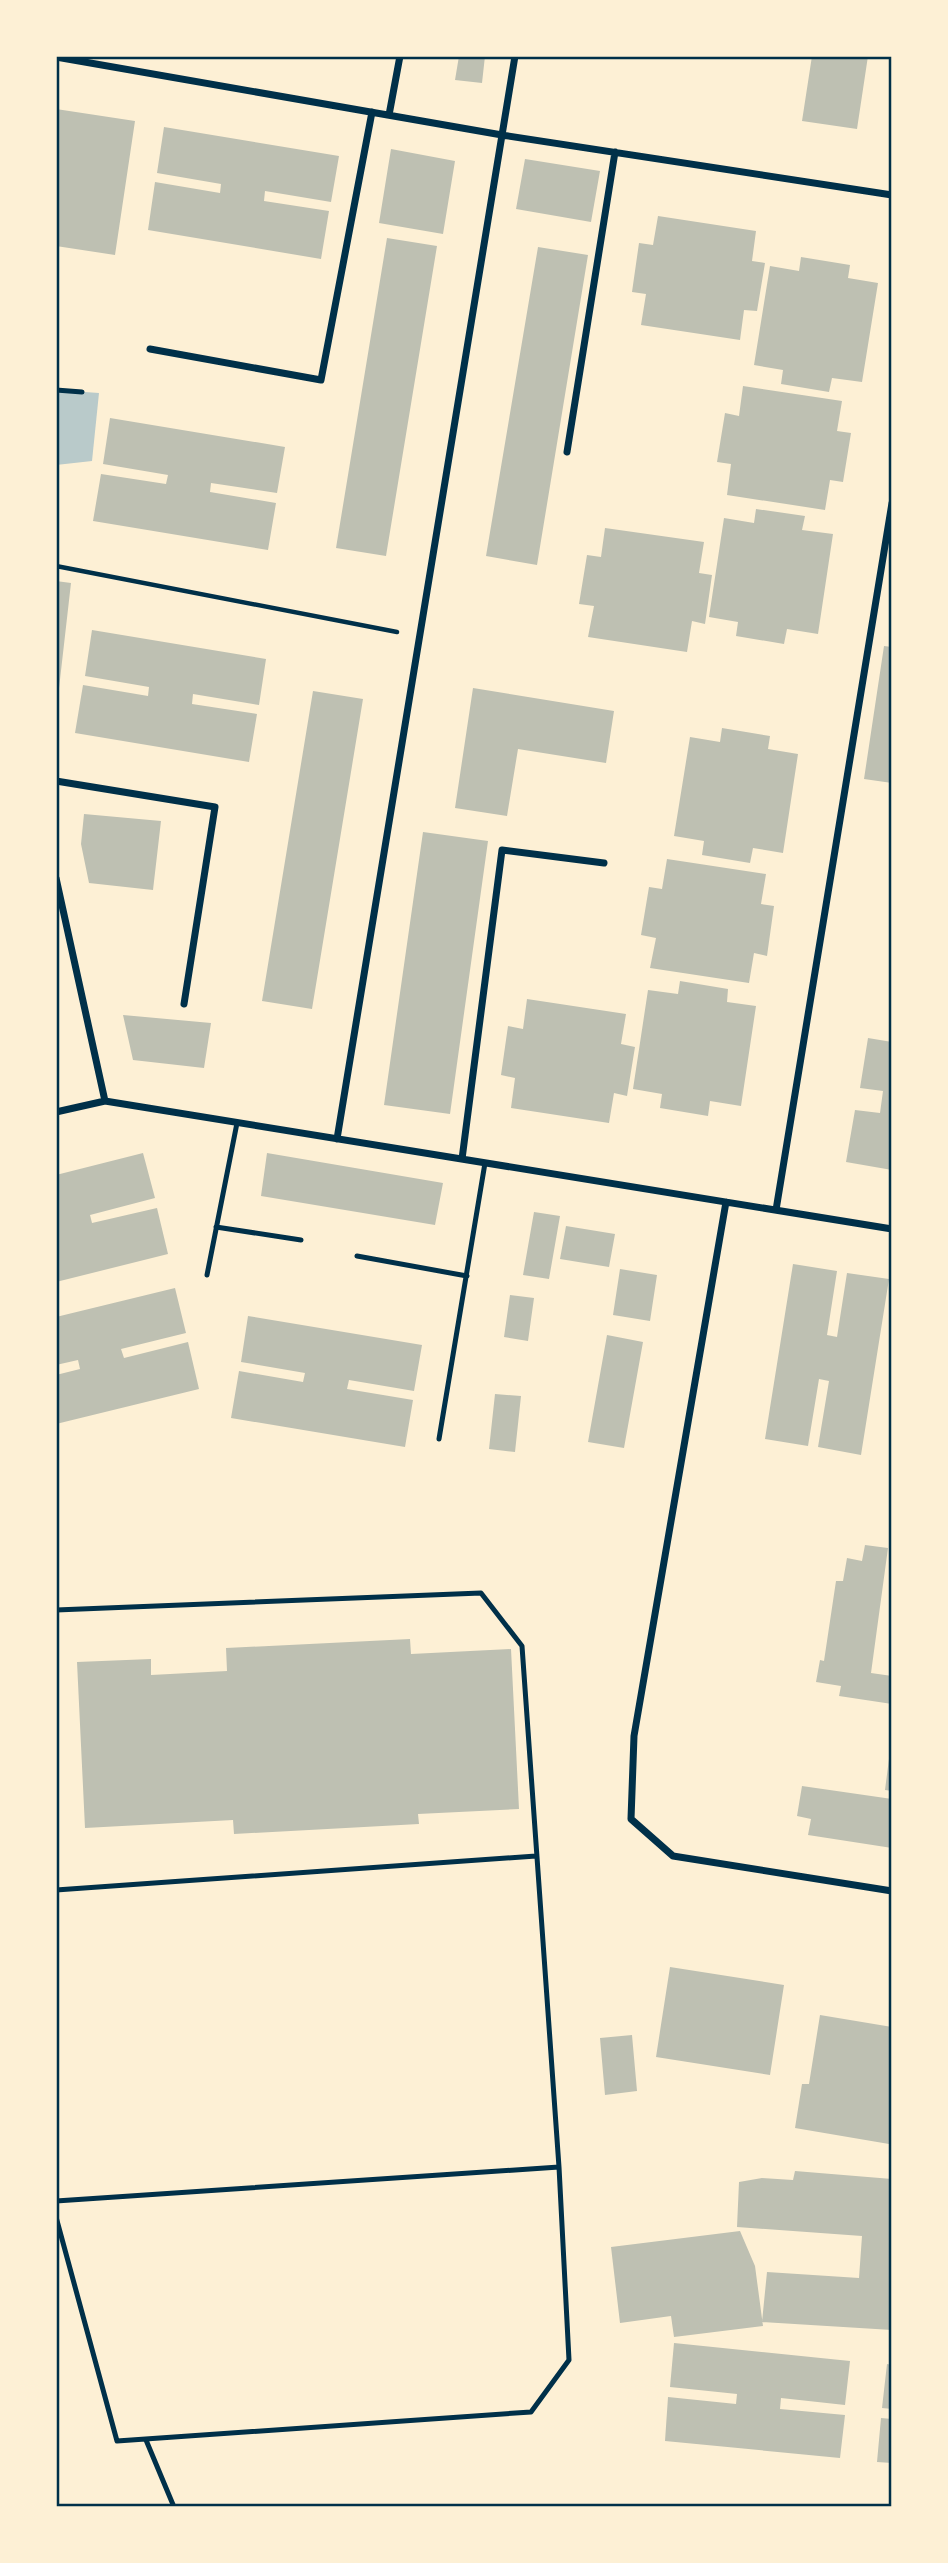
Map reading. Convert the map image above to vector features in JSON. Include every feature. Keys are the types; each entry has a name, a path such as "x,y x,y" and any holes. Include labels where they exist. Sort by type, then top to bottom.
{"street":[{"path":"389,115 400,56"},
{"path":"337,1139 515,56"},
{"path":"56,57 502,135 892,195"},
{"path":"150,349 321,380 372,112"},
{"path":"567,452 615,152"},
{"path":"776,1210 892,503"},
{"path":"56,781 215,807 184,1004"},
{"path":"462,1159 502,850 604,863"},
{"path":"56,878 105,1101"},
{"path":"56,1112 105,1101 892,1229"},
{"path":"726,1202 634,1736 631,1819 673,1856 892,1891"}],"lane":[{"path":"56,390 82,392"},
{"path":"207,1275 237,1123"},
{"path":"439,1439 485,1163"},
{"path":"216,1227 301,1240"},
{"path":"357,1256 467,1276"},
{"path":"56,1610 481,1593 522,1646 559,2167 569,2360 531,2412 117,2441 56,2217"},
{"path":"56,1890 536,1856"},
{"path":"56,2201 559,2167"},
{"path":"146,2440 174,2507"}],"path":[{"path":"56,566 419,636"}],"shaded area":[{"path":"56,390 99,393 92,461 56,465"}],"building":[{"path":"459,56 485,56 482,83 455,80"},
{"path":"812,56 868,56 857,129 802,121"},
{"path":"56,109 135,121 115,255 56,246"},
{"path":"164,127 339,156 331,202 265,191 264,201 329,211 321,259 148,230 155,182 220,193 221,184 157,173"},
{"path":"391,149 455,161 443,234 379,223"},
{"path":"525,159 600,171 591,222 516,209"},
{"path":"658,216 756,231 752,261 765,263 757,311 744,310 740,340 641,325 646,294 632,292 639,243 653,245"},
{"path":"387,238 437,246 386,556 336,548"},
{"path":"538,247 588,255 537,565 486,556"},
{"path":"801,257 850,265 848,278 878,283 862,382 832,378 829,392 781,384 783,370 754,365 770,266 799,271"},
{"path":"743,386 842,401 837,431 851,433 843,482 830,480 825,510 727,495 731,464 717,462 725,413 739,416"},
{"path":"110,418 285,447 277,493 211,483 210,492 276,503 268,550 93,521 101,474 166,484 168,475 103,464"},
{"path":"756,509 805,516 802,530 833,534 818,634 787,629 784,644 736,636 738,622 709,617 724,518 754,523"},
{"path":"605,528 704,542 699,573 712,575 705,624 692,621 687,652 588,637 594,606 579,604 587,555 601,557"},
{"path":"56,581 71,583 58,697 56,697"},
{"path":"92,630 266,659 259,705 193,694 192,704 257,714 249,762 75,733 83,685 148,696 149,687 85,676"},
{"path":"884,646 892,647 892,783 864,779"},
{"path":"473,688 614,711 606,763 518,749 507,816 455,808"},
{"path":"313,691 363,699 312,1009 262,1001"},
{"path":"722,728 770,736 768,749 798,754 783,853 753,848 750,863 702,855 704,841 674,836 690,737 720,742"},
{"path":"84,814 161,821 153,890 89,883 81,844"},
{"path":"423,832 488,841 450,1114 384,1105"},
{"path":"667,859 766,874 761,904 774,906 767,956 754,953 749,983 650,968 656,938 641,935 649,887 662,889"},
{"path":"680,981 728,989 727,1002 756,1006 741,1106 710,1101 708,1116 660,1108 662,1094 633,1089 648,990 678,994"},
{"path":"527,999 626,1014 621,1044 635,1047 627,1096 614,1093 609,1123 511,1108 515,1078 501,1075 508,1026 523,1029"},
{"path":"123,1015 211,1023 204,1068 133,1060"},
{"path":"868,1038 892,1042 892,1170 846,1162 855,1110 880,1113 883,1091 860,1088"},
{"path":"143,1153 155,1198 90,1215 92,1223 157,1208 168,1254 56,1282 56,1175"},
{"path":"267,1153 443,1183 435,1225 261,1196"},
{"path":"534,1212 560,1216 549,1279 523,1275"},
{"path":"566,1226 615,1234 609,1267 560,1259"},
{"path":"793,1264 837,1271 827,1335 837,1337 847,1273 889,1279 861,1455 818,1447 829,1381 819,1379 808,1446 765,1439"},
{"path":"620,1269 657,1275 650,1321 613,1315"},
{"path":"175,1288 186,1333 121,1349 124,1358 188,1342 199,1389 56,1424 56,1375 80,1369 78,1360 56,1365 56,1317"},
{"path":"510,1295 534,1298 528,1341 504,1337"},
{"path":"248,1316 422,1345 414,1391 349,1380 347,1389 413,1400 405,1447 231,1418 239,1371 303,1382 305,1373 241,1362"},
{"path":"607,1335 643,1342 624,1448 588,1442"},
{"path":"495,1394 521,1396 515,1452 489,1449"},
{"path":"865,1545 888,1548 871,1673 892,1676 892,1704 839,1696 841,1686 816,1682 820,1660 824,1661 836,1581 843,1581 847,1558 862,1561"},
{"path":"410,1639 411,1654 511,1649 519,1809 418,1814 419,1824 234,1834 233,1820 85,1828 77,1662 151,1659 151,1675 227,1671 226,1648"},
{"path":"892,1751 892,1791 885,1790"},
{"path":"802,1786 892,1799 892,1848 808,1835 811,1819 797,1816"},
{"path":"670,1967 784,1985 770,2075 656,2057"},
{"path":"820,2015 892,2027 892,2125 889,2144 795,2128 802,2084 809,2084"},
{"path":"632,2035 637,2091 605,2095 600,2038"},
{"path":"795,2171 892,2179 892,2330 762,2322 767,2272 859,2278 862,2236 737,2227 739,2182 762,2178 793,2180"},
{"path":"740,2231 755,2266 763,2326 674,2337 671,2316 620,2323 611,2247"},
{"path":"674,2343 850,2361 845,2405 781,2398 780,2409 845,2415 840,2458 665,2441 668,2397 736,2404 737,2394 670,2387"},
{"path":"887,2364 892,2365 892,2409 882,2408"},
{"path":"881,2418 892,2419 892,2463 877,2462"}]}
